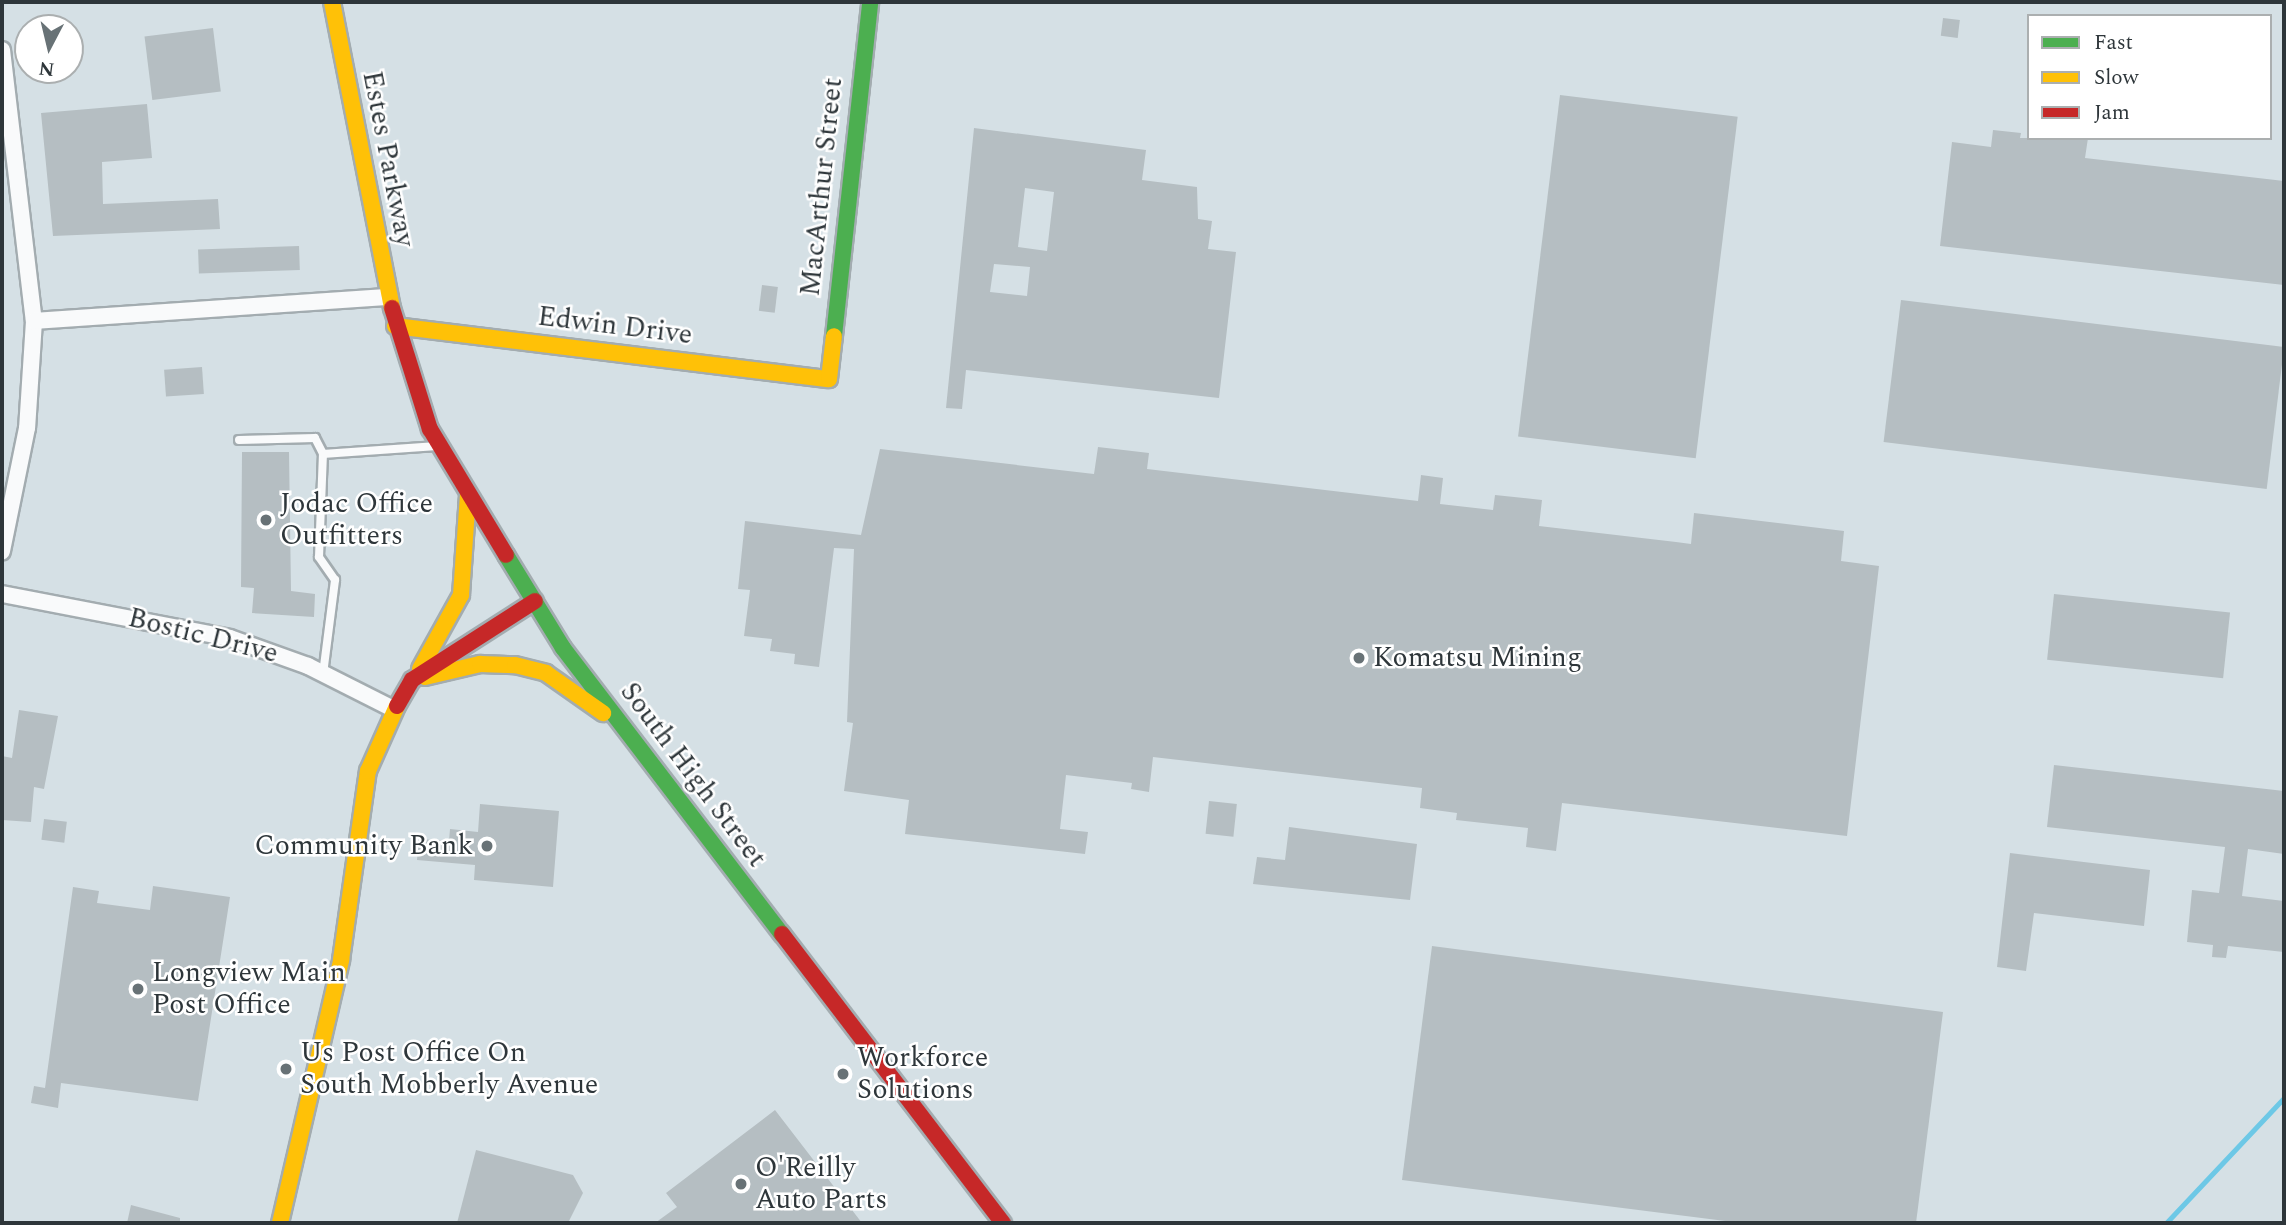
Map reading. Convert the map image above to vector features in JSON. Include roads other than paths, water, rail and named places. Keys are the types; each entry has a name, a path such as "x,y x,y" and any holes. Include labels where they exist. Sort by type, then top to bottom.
{"main road":[{"name":"Estes Parkway","path":"332,2 395,326"},
{"name":"MacArthur Street","path":"829,379 870,2"},
{"name":"Edwin Drive","path":"395,326 829,379"},
{"name":"South High Street","path":"395,326 440,446 535,601 627,732 1003,1223"},
{"path":"280,1223 343,949 368,771 393,709 461,595 468,494"},
{"path":"412,680 535,601"},
{"path":"412,680 480,664 525,667 563,683 627,732"}],"street":[{"path":"2,50 34,321 27,428 2,551"},
{"path":"34,321 388,297"},
{"name":"Bostic Drive","path":"2,594 230,638 323,674 393,709"}],"lane":[{"path":"239,440 315,438 323,454 319,557 335,580 323,674"},
{"path":"323,454 440,446"}],"waterway":[{"path":"2166,1223 2284,1098"}],"place":[{"name":"Jodac Office Outfitters","path":"266,520"},
{"name":"Komatsu Mining","path":"1359,658"},
{"name":"Community Bank","path":"487,846"},
{"name":"Longview Main Post Office","path":"138,989"},
{"name":"Us Post Office On South Mobberly Avenue","path":"286,1069"},
{"name":"Workforce Solutions","path":"843,1074"},
{"name":"O'Reilly Auto Parts","path":"741,1184"}]}
